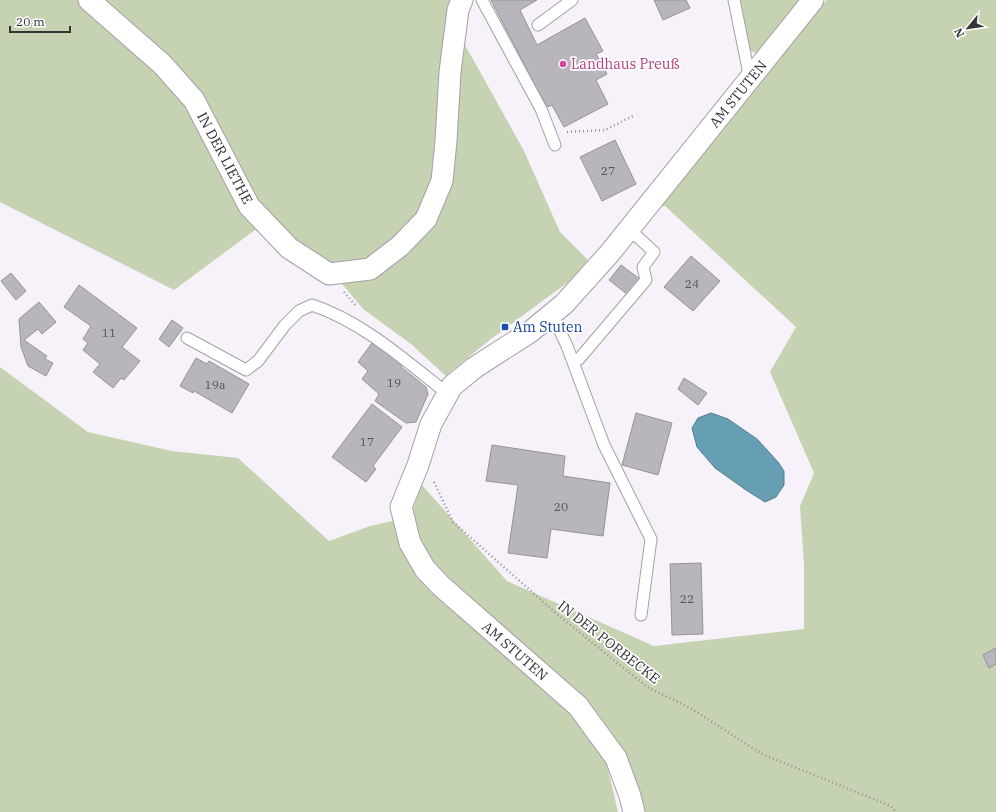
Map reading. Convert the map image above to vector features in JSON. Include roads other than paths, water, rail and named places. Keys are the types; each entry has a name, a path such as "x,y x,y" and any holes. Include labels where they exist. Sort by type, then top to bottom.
{"street":[{"name":"IN DER LIETHE","path":"89,0 162,64 194,100 249,206 289,248 329,274 370,269 400,246 426,219 442,181 450,72 458,10 462,0"},
{"name":"AM STUTEN","path":"634,812 630,796 616,758 578,706 440,585 425,569 410,543 401,507 418,465 431,424 452,386 474,368 530,332 569,298 609,254 813,0"}],"lane":[{"path":"482,0 541,109 555,145"},
{"path":"538,25 572,0"},
{"path":"734,0 750,79"},
{"path":"573,361 579,359 646,280 644,267 654,252 629,229"},
{"path":"187,338 246,370 258,360 284,325 299,312 312,305 331,311 371,336 393,351 448,394"},
{"path":"552,314 573,361 604,445 651,539 641,615"}],"water":[{"path":"711,413 728,419 757,439 778,462 784,471 784,485 776,497 765,502 746,490 715,468 697,447 692,428 698,418"}],"place":[{"name":"Landhaus Preuß","path":"563,64"},
{"name":"Am Stuten","path":"505,327"}]}
